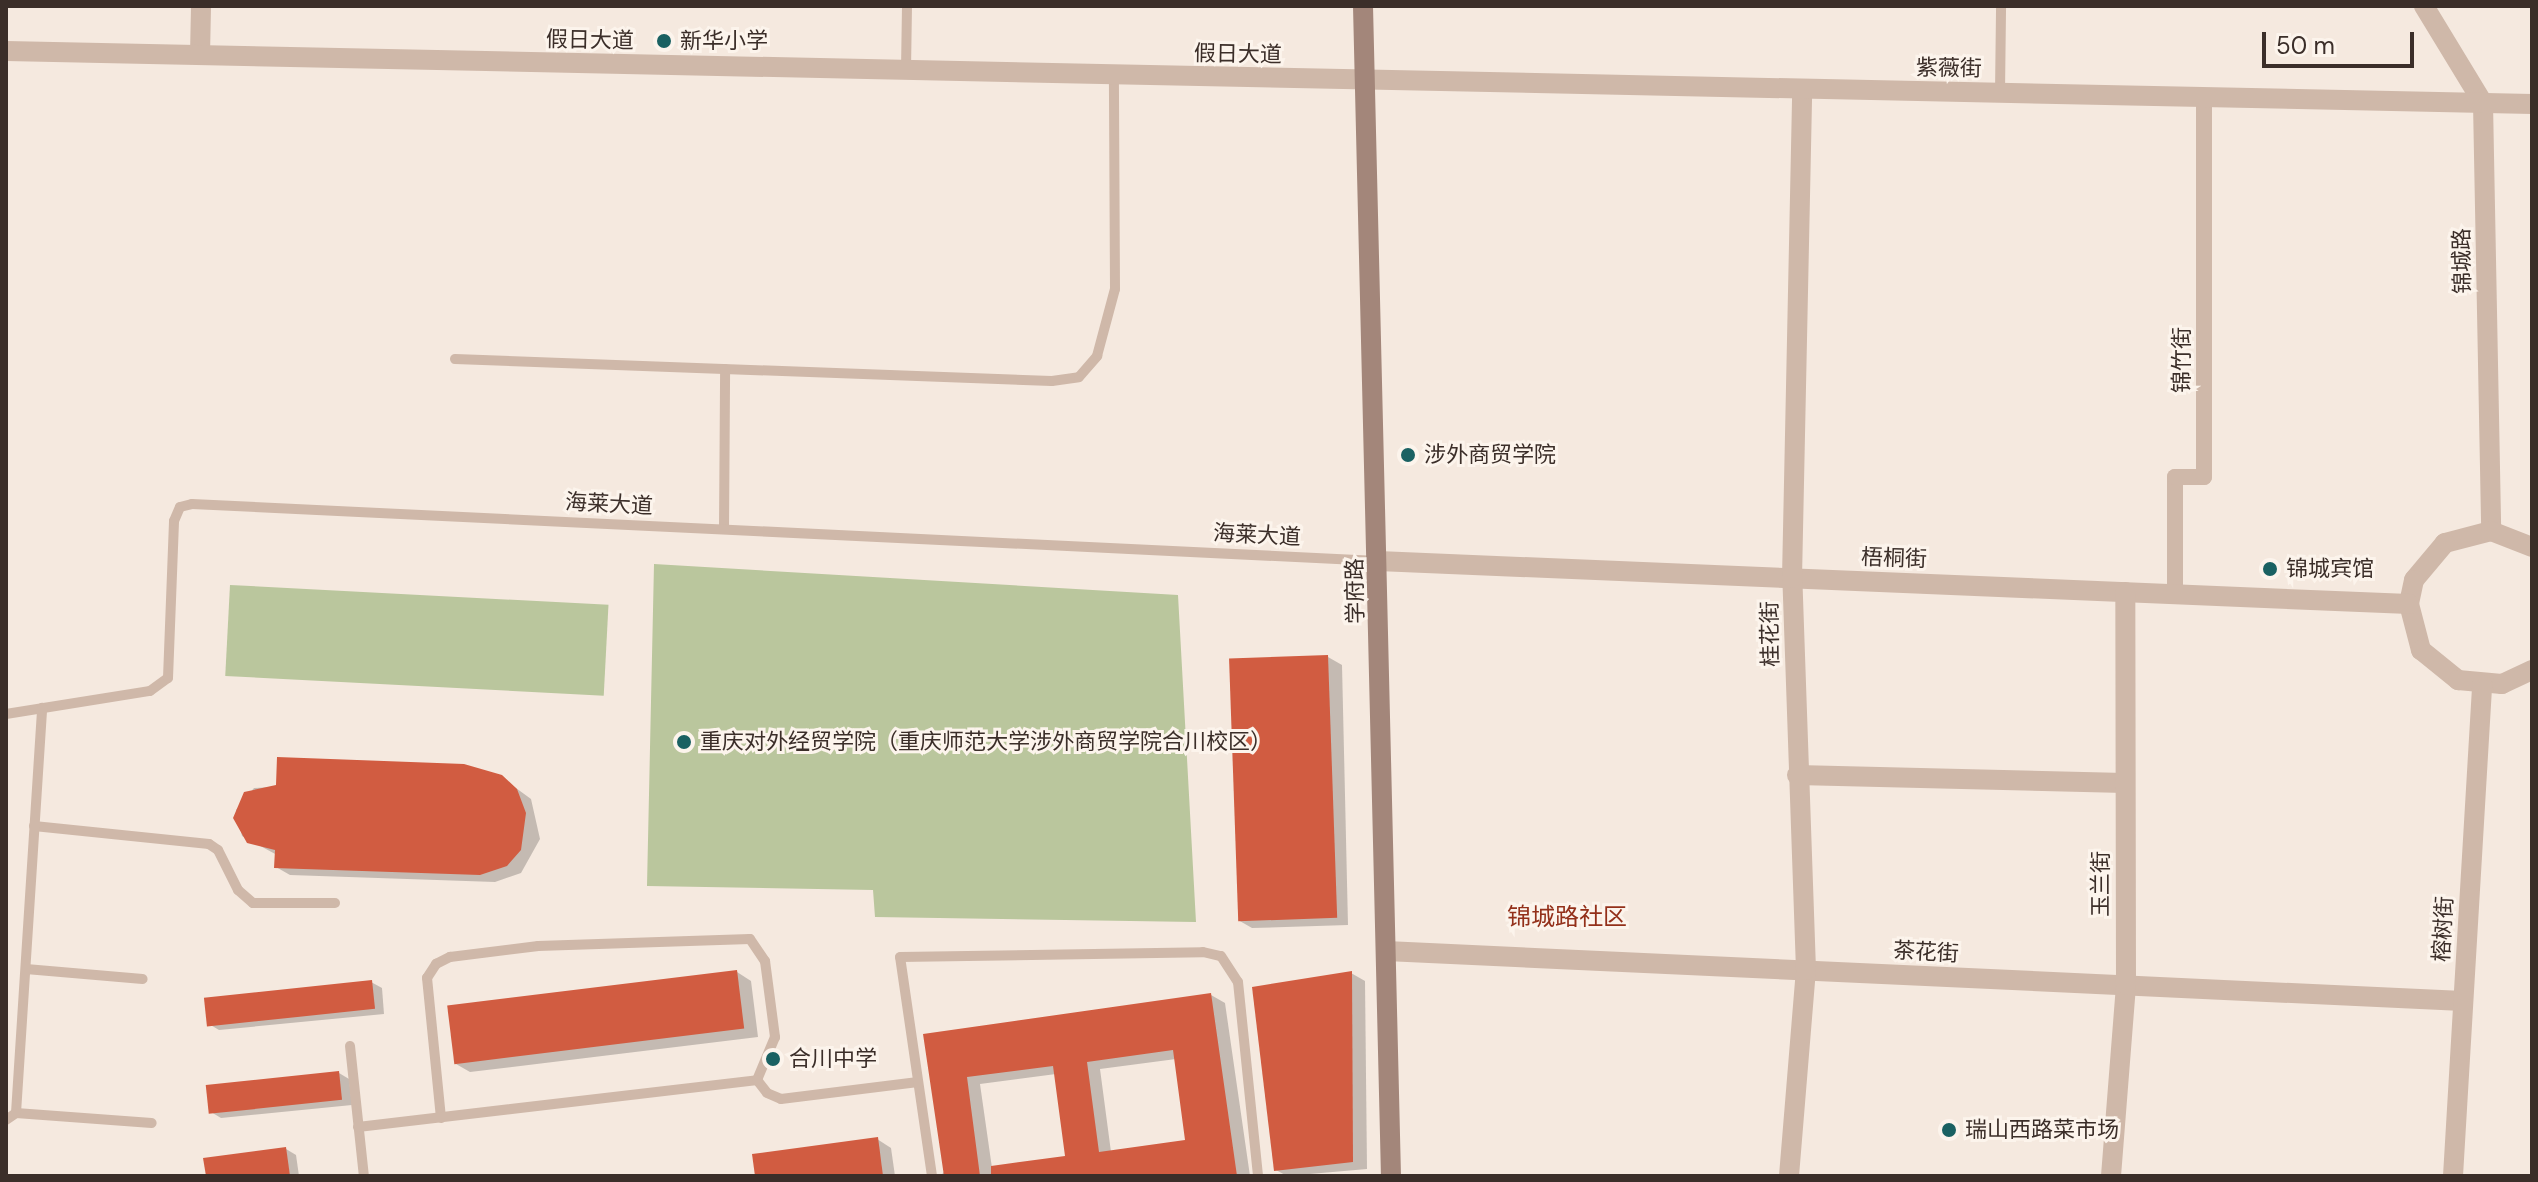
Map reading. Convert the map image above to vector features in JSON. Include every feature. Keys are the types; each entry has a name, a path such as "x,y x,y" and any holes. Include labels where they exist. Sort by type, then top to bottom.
{"main road":[{"name":"学府路","path":"1363,6 1391,1176"}],"street":[{"path":"200,55 201,6"},
{"path":"2424,6 2483,103"},
{"name":"假日大道","path":"6,51 1365,81"},
{"name":"紫薇街","path":"1365,81 2532,104"},
{"name":"桂花街","path":"1789,1176 1806,970 1792,578 1802,89"},
{"name":"锦竹街","path":"2175,594 2175,477 2204,477 2204,98"},
{"name":"锦城路","path":"2483,103 2491,531"},
{"path":"2532,547 2491,531 2445,543 2420,570 2409,604 2421,650 2458,680 2482,685 2502,684 2532,670"},
{"name":"梧桐街","path":"1378,561 2409,604"},
{"name":"玉兰街","path":"2111,1176 2126,985 2125,592"},
{"name":"榕树街","path":"2453,1176 2482,685"},
{"path":"1797,775 2125,783"},
{"name":"茶花街","path":"1386,951 2463,1001"}],"lane":[{"path":"906,70 907,6"},
{"path":"2000,93 2001,6"},
{"path":"455,359 1052,381 1079,377 1097,356 1115,289 1114,75"},
{"path":"724,529 725,369"},
{"name":"海莱大道","path":"6,714 150,691 168,678 174,521 180,507 192,504 1378,561"},
{"path":"16,1113 42,708"},
{"path":"34,826 209,844 218,850 238,890 253,903 335,903"},
{"path":"441,1118 427,978 436,964 450,957 538,946 750,939 765,961 775,1037 757,1080"},
{"path":"932,1176 900,957 1221,956 1238,982 1258,1176"},
{"path":"26,969 143,979"},
{"path":"350,1046 364,1176"},
{"path":"358,1127 757,1080"},
{"path":"757,1080 767,1093 781,1099 918,1082"},
{"path":"6,1120 16,1113 152,1123"}],"green space":[{"path":"654,564 1178,595 1196,922 875,917 873,890 647,886"},
{"path":"230,585 608,605 604,696 225,676"}],"building":[{"path":"1328,655 1337,918 1238,921 1229,658"},
{"path":"277,757 464,764 502,775 517,789 526,813 521,850 507,866 480,875 274,868 275,850 247,843 233,818 244,792 276,785"},
{"path":"737,970 744,1029 454,1064 447,1006"},
{"path":"1352,971 1353,1162 1274,1171 1252,987"},
{"path":"372,980 375,1009 207,1027 204,998"},
{"path":"1211,993 1237,1176 991,1176 991,1166 1065,1156 1053,1066 967,1077 980,1176 944,1176 923,1034","holes":["1173,1050 1185,1140 1099,1152 1087,1062"]},
{"path":"339,1071 342,1100 209,1114 206,1085"},
{"path":"878,1137 883,1176 755,1176 752,1154"},
{"path":"286,1147 290,1176 206,1176 203,1158"}],"place":[{"name":"新华小学","path":"664,41"},
{"name":"涉外商贸学院","path":"1408,455"},
{"name":"锦城宾馆","path":"2270,569"},
{"name":"重庆对外经贸学院（重庆师范大学涉外商贸学院合川校区）","path":"684,742"},
{"name":"合川中学","path":"773,1059"},
{"name":"瑞山西路菜市场","path":"1949,1130"}],"district":[{"name":"锦城路社区","path":"1567,917"}]}
